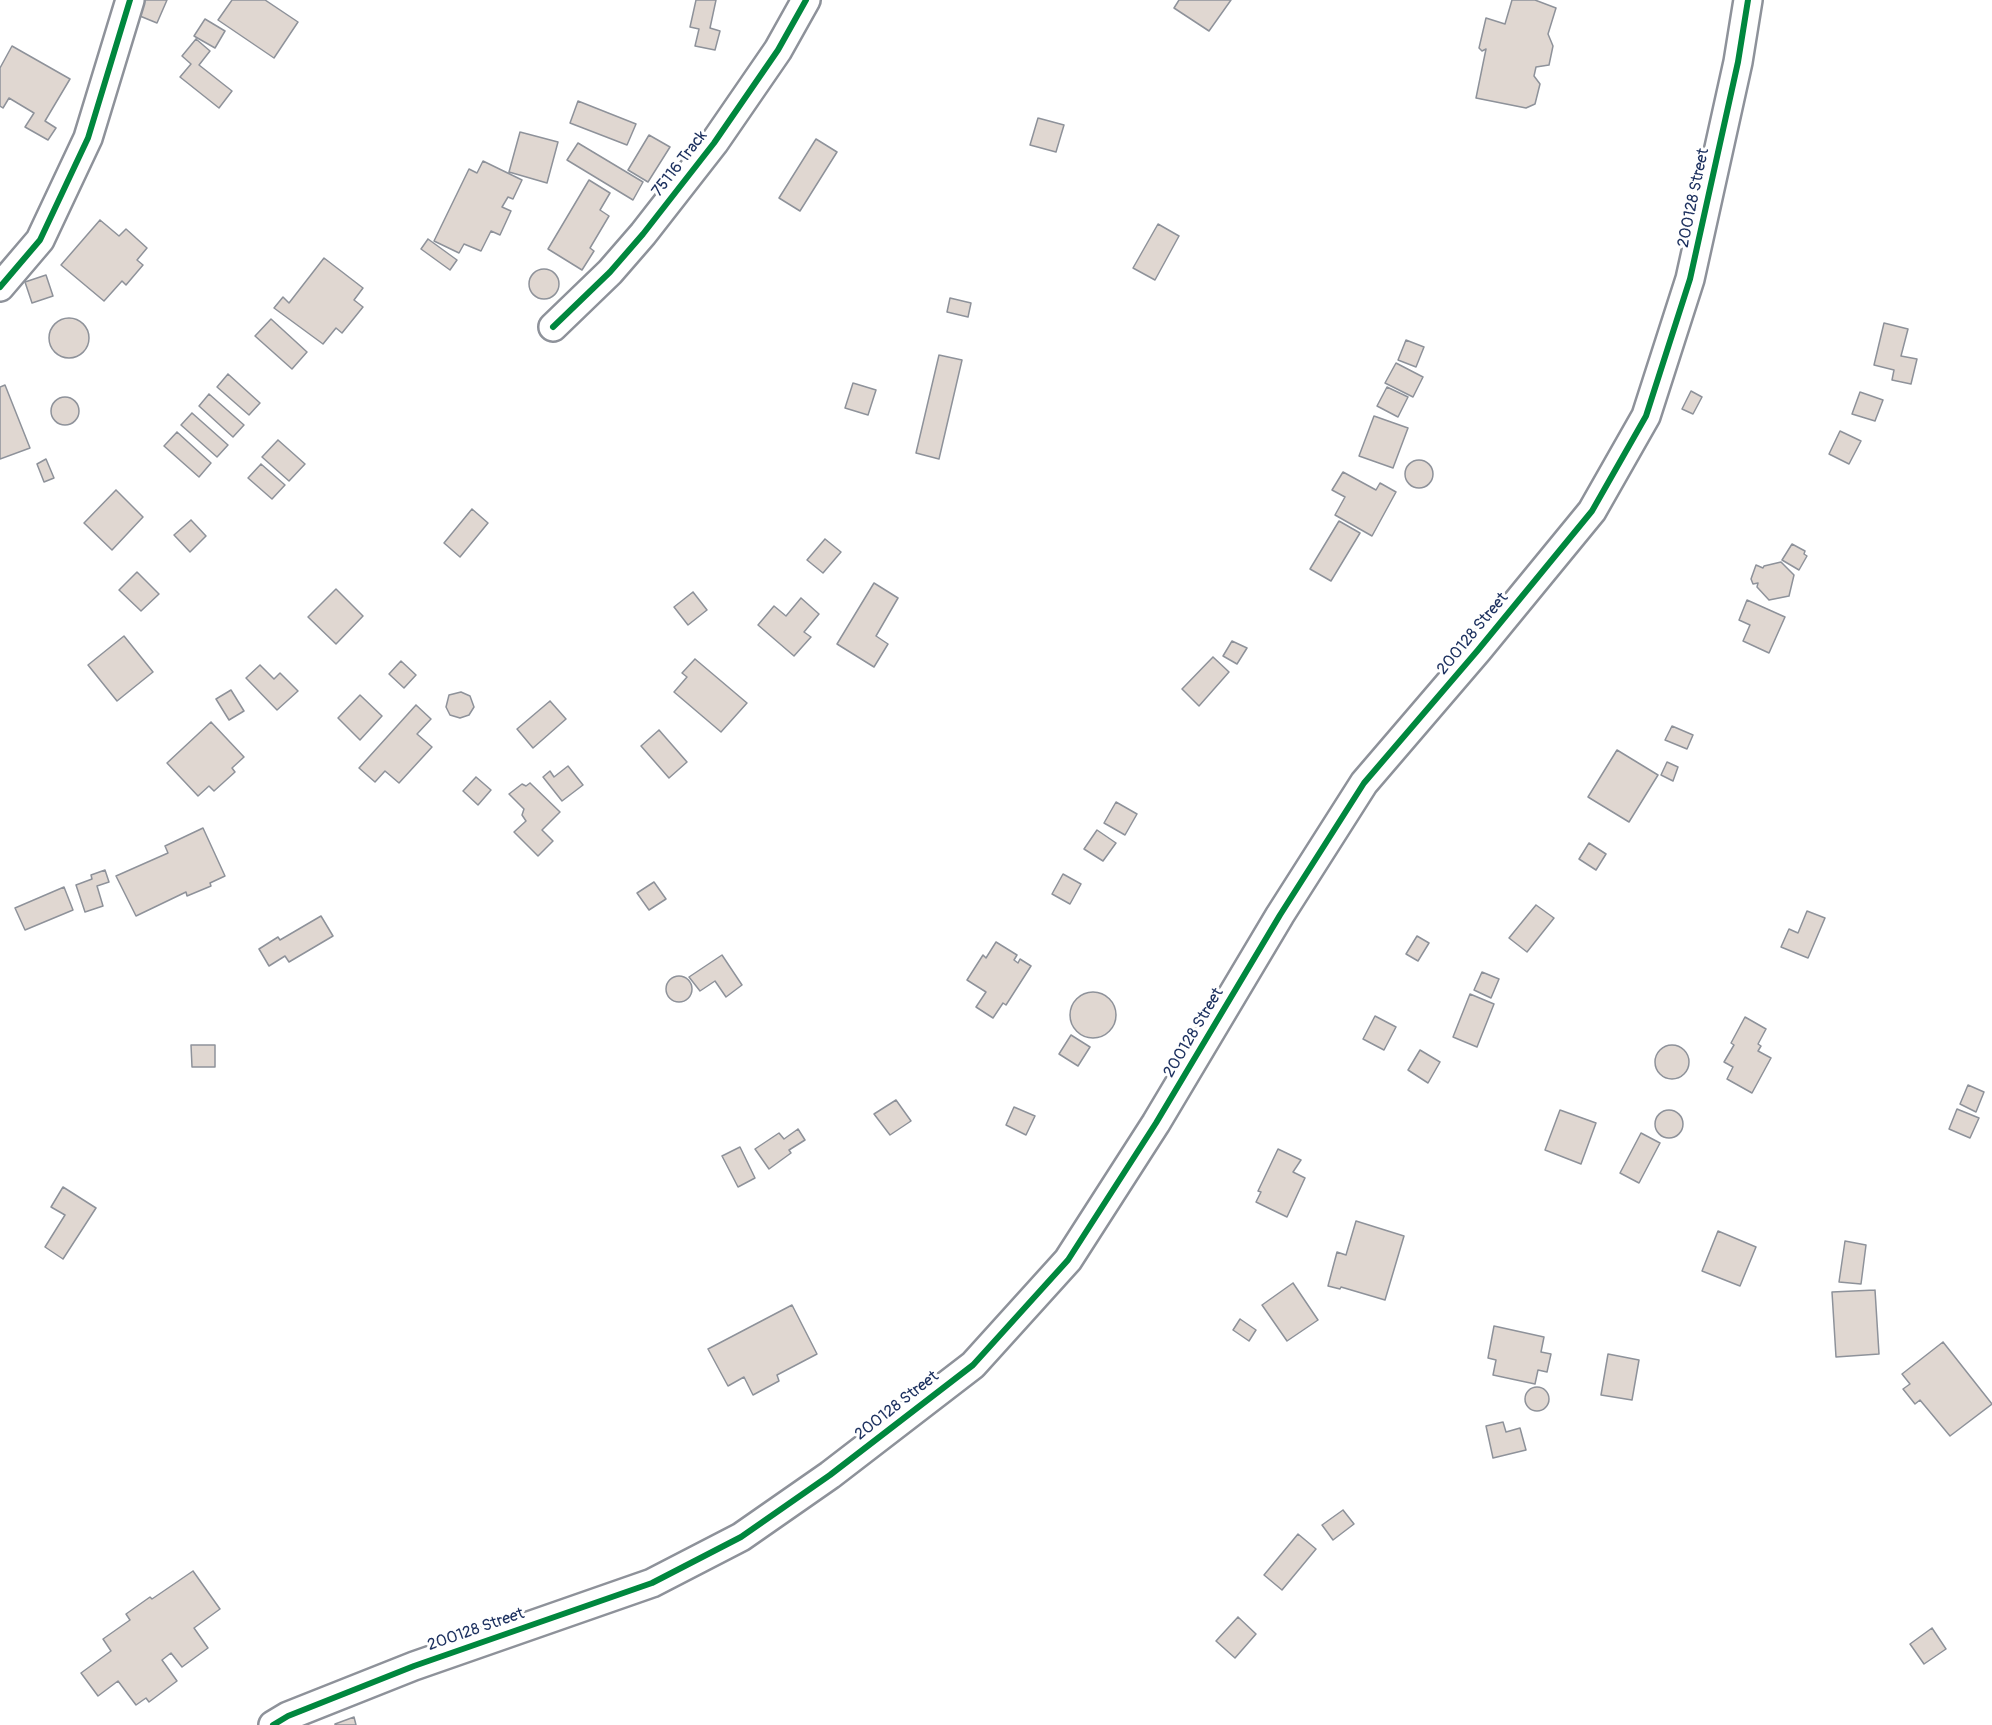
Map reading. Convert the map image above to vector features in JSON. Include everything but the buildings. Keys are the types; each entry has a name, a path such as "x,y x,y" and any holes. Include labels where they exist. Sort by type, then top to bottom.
{"street":[{"path":"0,287 40,240 88,138 130,0"},
{"name":"75116 Track","path":"553,327 610,272 643,234 714,143 778,50 806,0"},
{"name":"200128 Street","path":"273,1725 288,1716 414,1666 652,1583 741,1537 830,1475 973,1365 1068,1260 1156,1123 1280,915 1365,783 1592,511 1646,416 1690,279 1738,62 1748,0"}],"cycle path":[{"path":"0,287 40,240 88,138 130,0"},
{"path":"553,327 610,272 643,234 714,143 778,50 806,0"},
{"path":"273,1725 288,1716 414,1666 652,1583 741,1537 830,1475 973,1365 1068,1260 1156,1123 1280,915 1364,783 1478,650 1592,511 1646,416 1690,279 1738,62 1748,0"}]}
